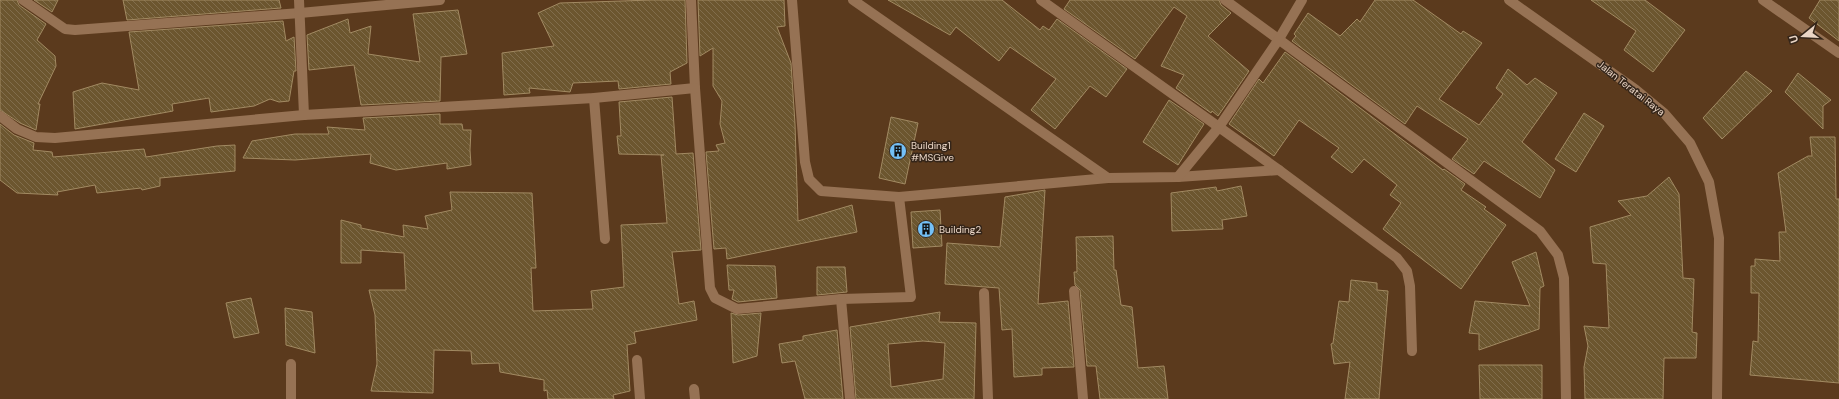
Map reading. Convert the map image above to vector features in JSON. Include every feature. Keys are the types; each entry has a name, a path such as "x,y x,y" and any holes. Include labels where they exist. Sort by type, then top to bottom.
{"street":[{"path":"22,0 65,29 75,30 300,13 440,0"},
{"path":"299,0 304,115"},
{"path":"691,0 695,88 710,288 715,298 737,308 841,299 911,297 899,197"},
{"path":"792,0 805,162 809,179 821,191 899,197 1108,178 1178,177 1279,170"},
{"path":"853,0 1108,178"},
{"path":"1041,0 1279,170 1397,258 1407,271 1410,286 1412,351"},
{"path":"1225,0 1540,231 1558,255 1564,278 1566,399"},
{"path":"1178,177 1219,127 1279,39 1302,0"},
{"name":"Jalan Teratai Raya","path":"1509,0 1635,89 1664,113 1690,143 1709,182 1719,238 1717,399"},
{"path":"1763,0 1839,53"},
{"path":"0,116 17,129 36,137 55,138 304,115 594,98 695,88"},
{"path":"594,98 605,239"},
{"path":"1074,291 1083,399"},
{"path":"984,293 988,399"},
{"path":"841,299 850,399"},
{"path":"638,360 640,399"},
{"path":"291,364 291,399"}],"building":[{"path":"0,0 17,0 19,5 46,24 37,40 55,56 56,66 38,104 40,104 36,130 20,123 0,110"},
{"path":"34,0 58,0 52,12"},
{"path":"123,0 279,0 281,8 127,20"},
{"path":"685,0 687,63 670,72 671,84 619,89 618,81 573,83 570,92 529,88 530,93 504,95 502,53 554,46 538,13 560,3"},
{"path":"698,0 784,0 785,26 777,27 791,63 795,124 798,221 852,205 857,232 727,259 726,248 714,249 706,152 719,151 716,145 725,143 720,124 722,101 713,86 713,48 700,56"},
{"path":"888,0 1002,0 1040,30 1043,26 1049,30 1057,19 1127,69 1106,97 1090,86 1055,129 1031,110 1056,79 1010,47 999,61 956,27 950,35"},
{"path":"1070,0 1219,0 1221,5 1231,13 1208,36 1249,71 1218,116 1212,111 1211,113 1176,88 1184,75 1161,66 1187,16 1174,7 1135,59 1064,9"},
{"path":"1375,0 1413,0 1461,34 1463,31 1482,43 1439,99 1479,125 1503,94 1496,88 1508,69 1527,85 1535,78 1557,93 1522,142 1555,170 1540,198 1484,161 1474,174 1452,159 1468,139 1417,106 1405,124 1292,41 1296,36 1294,34 1308,13 1340,36 1357,19 1360,22"},
{"path":"1591,0 1645,0 1685,30 1653,72 1624,50 1636,31"},
{"path":"1820,0 1839,0 1839,41 1809,18"},
{"path":"458,10 467,54 441,57 440,101 361,105 354,65 309,70 307,35 348,19 350,33 371,26 368,54 420,62 413,14"},
{"path":"283,21 286,41 294,37 296,71 294,71 289,101 279,102 270,99 254,106 211,112 209,98 172,104 173,111 75,129 73,92 102,83 139,90 129,32"},
{"path":"1285,52 1443,170 1444,169 1465,184 1461,190 1486,207 1484,209 1506,225 1461,289 1383,229 1401,203 1390,195 1397,185 1364,159 1352,173 1331,157 1339,148 1299,120 1274,156 1229,124 1259,79 1263,83"},
{"path":"1746,71 1772,91 1722,139 1703,118"},
{"path":"1798,73 1831,100 1823,106 1823,129 1785,92"},
{"path":"672,97 676,154 693,153 701,250 672,252 679,304 694,301 697,320 634,332 636,343 627,345 630,391 613,395 614,399 548,399 547,390 544,391 544,380 500,372 499,363 472,364 471,351 434,350 433,393 371,391 377,364 375,315 369,290 406,290 404,253 361,250 361,263 341,263 341,220 361,225 361,228 404,237 403,225 428,229 425,216 452,210 450,192 532,193 536,268 531,268 533,311 593,309 591,291 624,287 621,225 667,223 661,155 664,155 619,154 617,136 621,136 619,102"},
{"path":"1169,100 1204,124 1178,165 1143,142"},
{"path":"1584,113 1604,126 1576,172 1555,159"},
{"path":"440,114 440,124 462,124 463,130 471,130 471,165 447,169 447,163 396,170 370,163 371,154 295,160 243,158 252,141 295,134 329,134 327,127 365,130 363,118"},
{"name":"Building1 #MSGive","path":"891,117 918,123 905,184 879,178"},
{"path":"0,124 14,135 34,143 33,150 52,152 53,157 144,149 146,157 217,146 235,145 235,171 160,178 160,186 142,190 141,188 97,193 95,185 57,192 58,195 17,193 0,180"},
{"path":"1810,137 1835,137 1836,199 1839,199 1839,383 1750,375 1753,341 1758,342 1759,293 1751,293 1751,266 1755,266 1755,259 1780,261 1779,232 1786,232 1778,173 1808,156 1812,156"},
{"path":"1669,177 1679,194 1683,278 1694,279 1692,332 1697,333 1696,358 1664,358 1663,399 1585,399 1584,367 1588,346 1584,326 1609,328 1606,264 1593,263 1590,227 1631,215 1618,201 1647,196"},
{"path":"1241,186 1247,216 1222,220 1223,229 1172,231 1171,193 1216,187 1217,191"},
{"path":"1045,190 1038,304 1068,301 1074,367 1042,368 1042,375 1014,377 1012,329 1002,330 999,288 945,284 947,243 1000,247 1005,197"},
{"name":"Building2","path":"940,210 942,246 913,248 911,212"},
{"path":"1113,236 1114,270 1116,270 1121,305 1132,307 1138,368 1164,366 1168,399 1100,399 1096,366 1087,366 1080,290 1075,285 1074,272 1077,272 1076,237"},
{"path":"1536,252 1544,286 1540,288 1539,329 1479,350 1479,334 1469,333 1475,301 1530,306 1512,262"},
{"path":"727,265 775,266 777,298 738,302 732,299 734,290 729,290"},
{"path":"817,267 845,267 847,292 817,295"},
{"path":"1351,280 1377,283 1377,290 1388,291 1379,399 1345,399 1350,362 1334,364 1331,344 1333,343 1339,301 1349,302"},
{"path":"251,298 259,333 234,338 226,303"},
{"path":"285,308 312,312 315,353 286,345"},
{"path":"940,312 939,322 976,323 974,399 856,399 850,327","holes":["923,341 945,343 943,379 891,387 888,344"]},
{"path":"731,313 738,315 761,313 757,356 733,363"},
{"path":"837,330 843,399 805,399 795,361 782,363 779,344 803,340 803,336"},
{"path":"1479,365 1542,365 1542,399 1480,399"}],"place":[{"name":"Building1 #MSGive","path":"898,151"},
{"name":"Building2","path":"926,229"}]}
